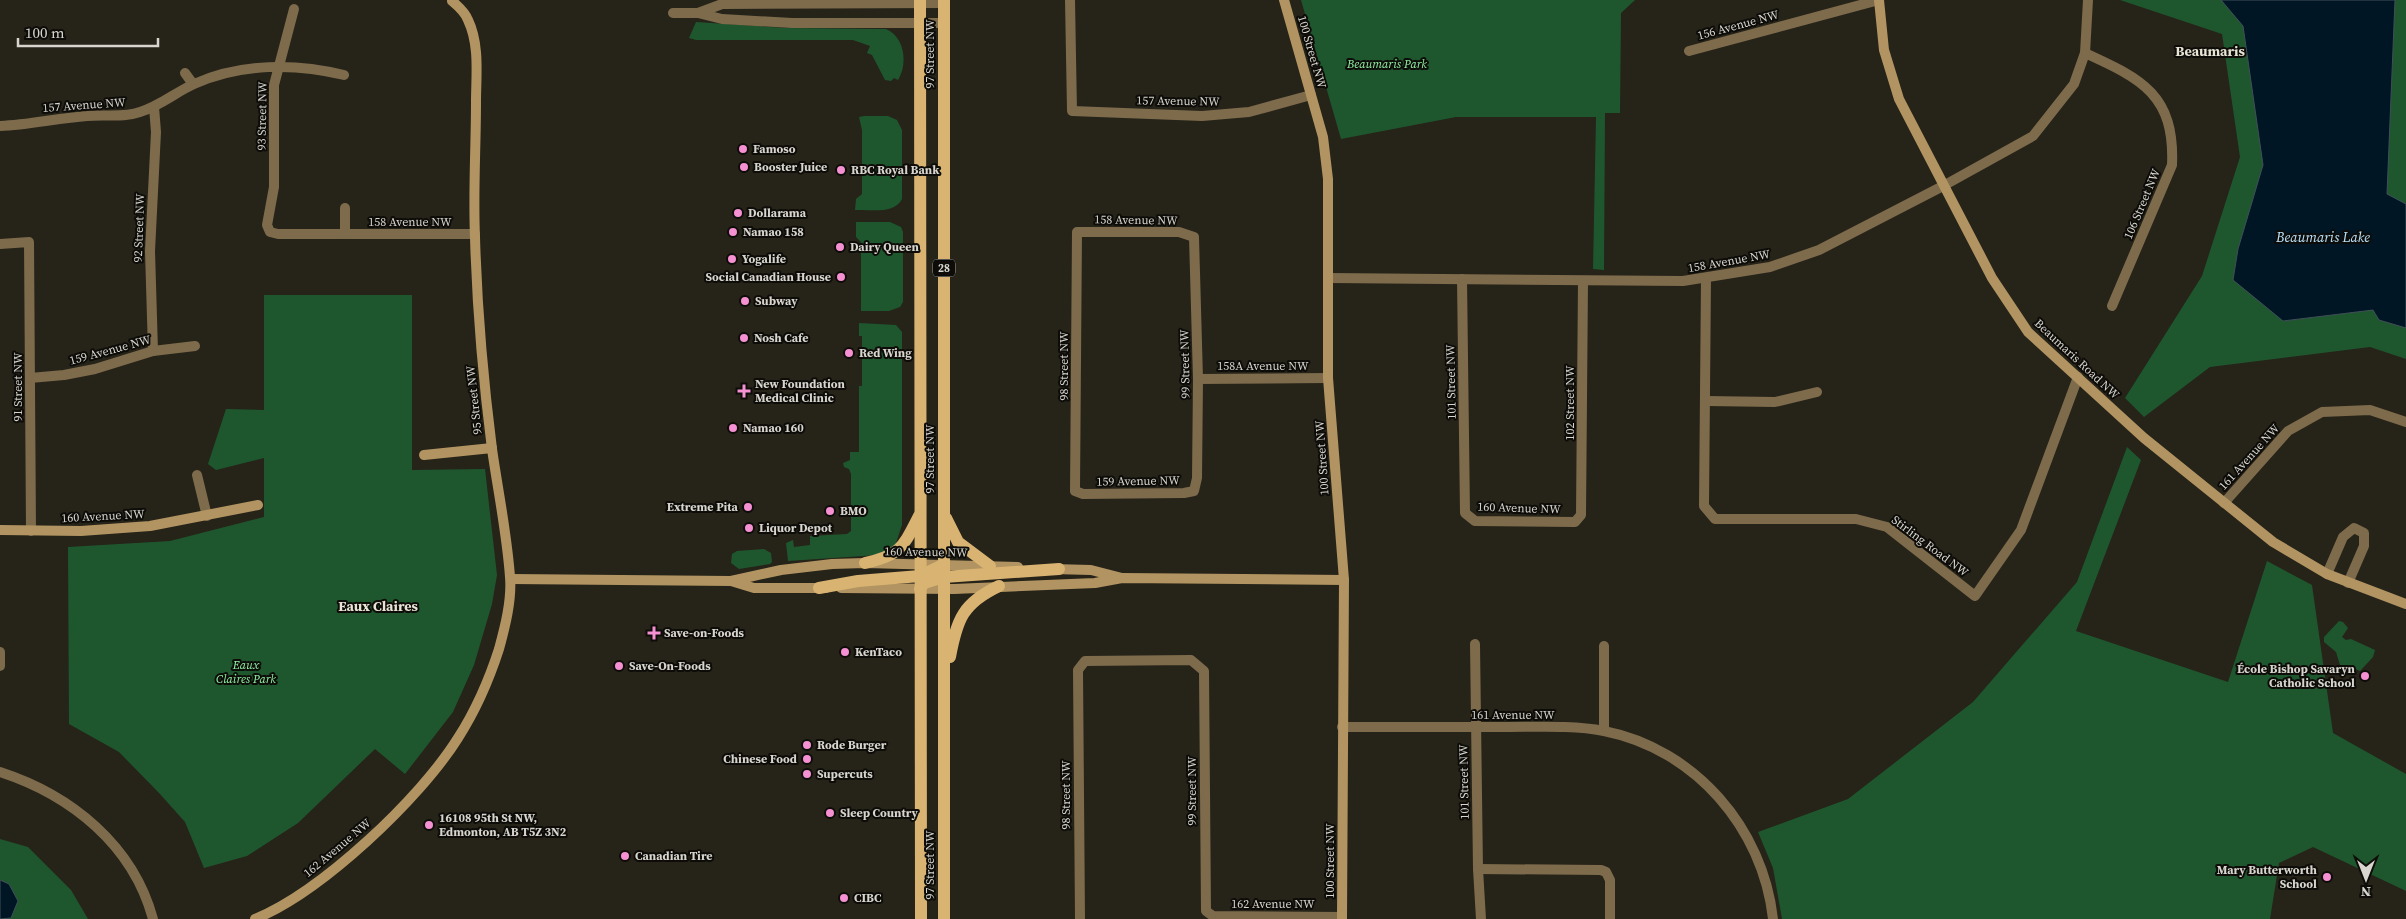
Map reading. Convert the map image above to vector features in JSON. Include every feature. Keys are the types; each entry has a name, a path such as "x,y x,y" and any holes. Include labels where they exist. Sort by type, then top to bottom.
{"main road":[{"name":"97 Street NW","path":"920,2 921,919"},
{"name":"97 Street NW","path":"944,2 944,919"},
{"path":"865,563 882,559 895,553 907,540 920,514"},
{"path":"944,514 958,542 970,553 990,566"},
{"path":"819,588 858,581 920,576 924,583 944,577 1059,569"},
{"path":"944,692 958,620 976,599 1000,586"}],"street":[{"name":"157 Avenue NW","path":"1070,0 1072,111 1202,116 1249,112 1311,96"},
{"name":"100 Street NW","path":"1284,0 1324,137 1328,179 1328,378 1344,580 1342,918"},
{"name":"156 Avenue NW","path":"1689,51 1880,0"},
{"name":"Beaumaris Road NW","path":"1880,0 1882,41 1893,83 1992,278 2028,332 2144,438 2273,542 2327,574 2406,604"},
{"path":"2085,53 2088,0"},
{"name":"95 Street NW","path":"424,781 457,740 475,709 500,647 511,579 492,448 480,343 474,234 476,54 469,21 463,11 452,1"},
{"path":"698,13 722,4 944,2"},
{"name":"93 Street NW","path":"267,225 274,187 274,85 277,66 294,9"},
{"path":"673,13 698,13 732,20 792,23 944,23"},
{"name":"158 Avenue NW","path":"1329,278 1683,281 1770,267 1819,250 1944,186 2033,136 2074,84 2085,53"},
{"name":"106 Street NW","path":"2085,53 2128,72 2150,90 2164,112 2172,146 2172,165 2112,306"},
{"name":"157 Avenue NW","path":"0,126 90,115 119,116 139,113 154,107 193,84 213,76 277,66 311,69 344,75"},
{"path":"184,73 193,84"},
{"name":"92 Street NW","path":"153,351 150,251 156,132 154,107"},
{"path":"345,208 345,234"},
{"name":"158 Avenue NW","path":"267,225 270,232 278,234 474,234"},
{"name":"158 Avenue NW","path":"1077,232 1179,232 1194,237"},
{"name":"98 Street NW","path":"1077,232 1077,484 1075,491 1083,494"},
{"name":"99 Street NW","path":"1194,237 1198,379 1197,478 1194,491"},
{"name":"91 Street NW","path":"0,244 29,242 31,531"},
{"name":"Stirling Road NW","path":"1706,278 1704,506 1715,519 1856,519 1887,526 1975,596 2021,530 2078,377"},
{"name":"101 Street NW","path":"1462,279 1465,513"},
{"name":"102 Street NW","path":"1575,522 1581,515 1583,281"},
{"name":"159 Avenue NW","path":"30,378 64,375 94,369 153,351 196,346"},
{"name":"158A Avenue NW","path":"1198,379 1328,378"},
{"path":"1706,401 1775,402 1817,392"},
{"name":"161 Avenue NW","path":"2224,504 2288,431 2322,412 2370,410 2406,422"},
{"path":"424,455 492,448"},
{"path":"197,475 207,516"},
{"name":"159 Avenue NW","path":"1083,494 1184,493 1194,491"},
{"name":"160 Avenue NW","path":"0,530 81,531 150,526 258,505"},
{"name":"160 Avenue NW","path":"1465,513 1475,521 1575,522"},
{"path":"2327,574 2342,537 2354,528 2364,533 2364,546 2348,583"},
{"name":"160 Avenue NW","path":"511,579 730,581 781,570 832,564 865,563 920,576 944,577 1000,586 1095,583 1122,578 1344,580"},
{"name":"160 Avenue NW","path":"944,577 990,566 1091,570 1122,578"},
{"name":"160 Avenue NW","path":"730,581 754,588 819,588"},
{"name":"101 Street NW","path":"1475,644 1478,869 1481,919"},
{"path":"1604,646 1604,731"},
{"path":"0,652 0,666"},
{"name":"99 Street NW","path":"1078,670 1085,661 1191,660 1204,671 1206,911"},
{"name":"98 Street NW","path":"1078,670 1080,919"},
{"name":"161 Avenue NW","path":"1342,726 1561,728 1604,731 1644,744 1676,760 1713,790 1729,810 1751,843 1766,883 1773,919"},
{"path":"0,772 35,784 76,810 106,836 127,861 143,889 154,919"},
{"name":"162 Avenue NW","path":"255,919 272,916 322,879 392,816 424,781"},
{"path":"1478,869 1598,869 1606,872 1610,880 1610,919"},
{"name":"162 Avenue NW","path":"1206,911 1213,916 1342,918"}],"green space":[{"name":"Beaumaris Park","path":"1301,0 1635,0 1621,13 1620,113 1605,113 1604,270 1593,269 1596,117 1456,117 1341,139"},
{"name":"Beaumaris Lake","path":"2120,0 2406,0 2406,359 2370,347 2210,367 2144,417 2125,398 2202,276 2240,157 2222,34"},
{"path":"696,22 785,28 886,29 901,44 904,59 903,66 898,80 894,78 891,81 885,80 872,55 867,53 870,46 853,40 696,40 689,38"},
{"path":"888,116 897,120 902,130 902,199 898,204 888,209 855,210 856,199 862,194 862,130 859,117"},
{"path":"856,222 890,222 901,227 903,232 903,302 900,307 889,311 861,311 861,242 856,237"},
{"name":"Eaux Claires Park","path":"264,295 412,295 412,470 485,469 497,575 492,604 474,665 453,712 405,774 375,749 298,823 247,856 204,868 185,822 160,794 119,752 69,724 68,547 170,541 264,517 264,458 216,470 208,464 226,409 264,410"},
{"path":"859,323 896,325 902,332 902,525 895,546 878,555 788,561 786,543 793,540 794,547 810,545 810,536 847,534 851,531 851,474 849,469 844,467 843,463 850,460 850,452 859,452 859,386 862,386 862,336 859,336"},
{"path":"2127,447 2141,460 2076,631 2228,682 2267,561 2312,585 2333,733 2406,774 2406,891 2313,847 2279,863 2270,919 1782,919 1773,868 1758,832 1848,799 1973,702 2077,582"},
{"path":"764,549 771,553 772,562 770,564 739,569 731,563 732,554 737,551"},
{"path":"2339,621 2343,622 2348,628 2342,637 2375,650 2373,657 2360,671 2351,667 2346,669 2340,665 2336,652 2324,642 2324,637"},
{"path":"0,839 28,847 71,890 88,919 0,919"}],"water":[{"name":"Beaumaris Lake","path":"2221,0 2395,0 2387,194 2406,204 2406,328 2379,320 2373,310 2283,321 2233,280 2238,249 2263,165 2243,26"},
{"path":"0,880 9,884 18,901 11,918 0,919"}],"place":[{"name":"Famoso","path":"743,149"},
{"name":"Booster Juice","path":"744,167"},
{"name":"RBC Royal Bank","path":"841,170"},
{"name":"Dollarama","path":"738,213"},
{"name":"Namao 158","path":"733,232"},
{"name":"Dairy Queen","path":"840,247"},
{"name":"Yogalife","path":"732,259"},
{"name":"Social Canadian House","path":"841,277"},
{"name":"Subway","path":"745,301"},
{"name":"Nosh Cafe","path":"744,338"},
{"name":"Red Wing","path":"849,353"},
{"name":"New Foundation Medical Clinic","path":"744,391"},
{"name":"Namao 160","path":"733,428"},
{"name":"Extreme Pita","path":"748,507"},
{"name":"BMO","path":"830,511"},
{"name":"Liquor Depot","path":"749,528"},
{"name":"Save-on-Foods","path":"654,633"},
{"name":"KenTaco","path":"845,652"},
{"name":"Save-On-Foods","path":"619,666"},
{"name":"École Bishop Savaryn Catholic School","path":"2365,676"},
{"name":"Rode Burger","path":"807,745"},
{"name":"Chinese Food","path":"807,759"},
{"name":"Supercuts","path":"807,774"},
{"name":"Sleep Country","path":"830,813"},
{"name":"16108 95th St NW, Edmonton, AB T5Z 3N2","path":"429,825"},
{"name":"Canadian Tire","path":"625,856"},
{"name":"Mary Butterworth School","path":"2327,877"},
{"name":"CIBC","path":"844,898"}],"district":[{"name":"Beaumaris","path":"2210,51"},
{"name":"Eaux Claires","path":"378,606"}]}
